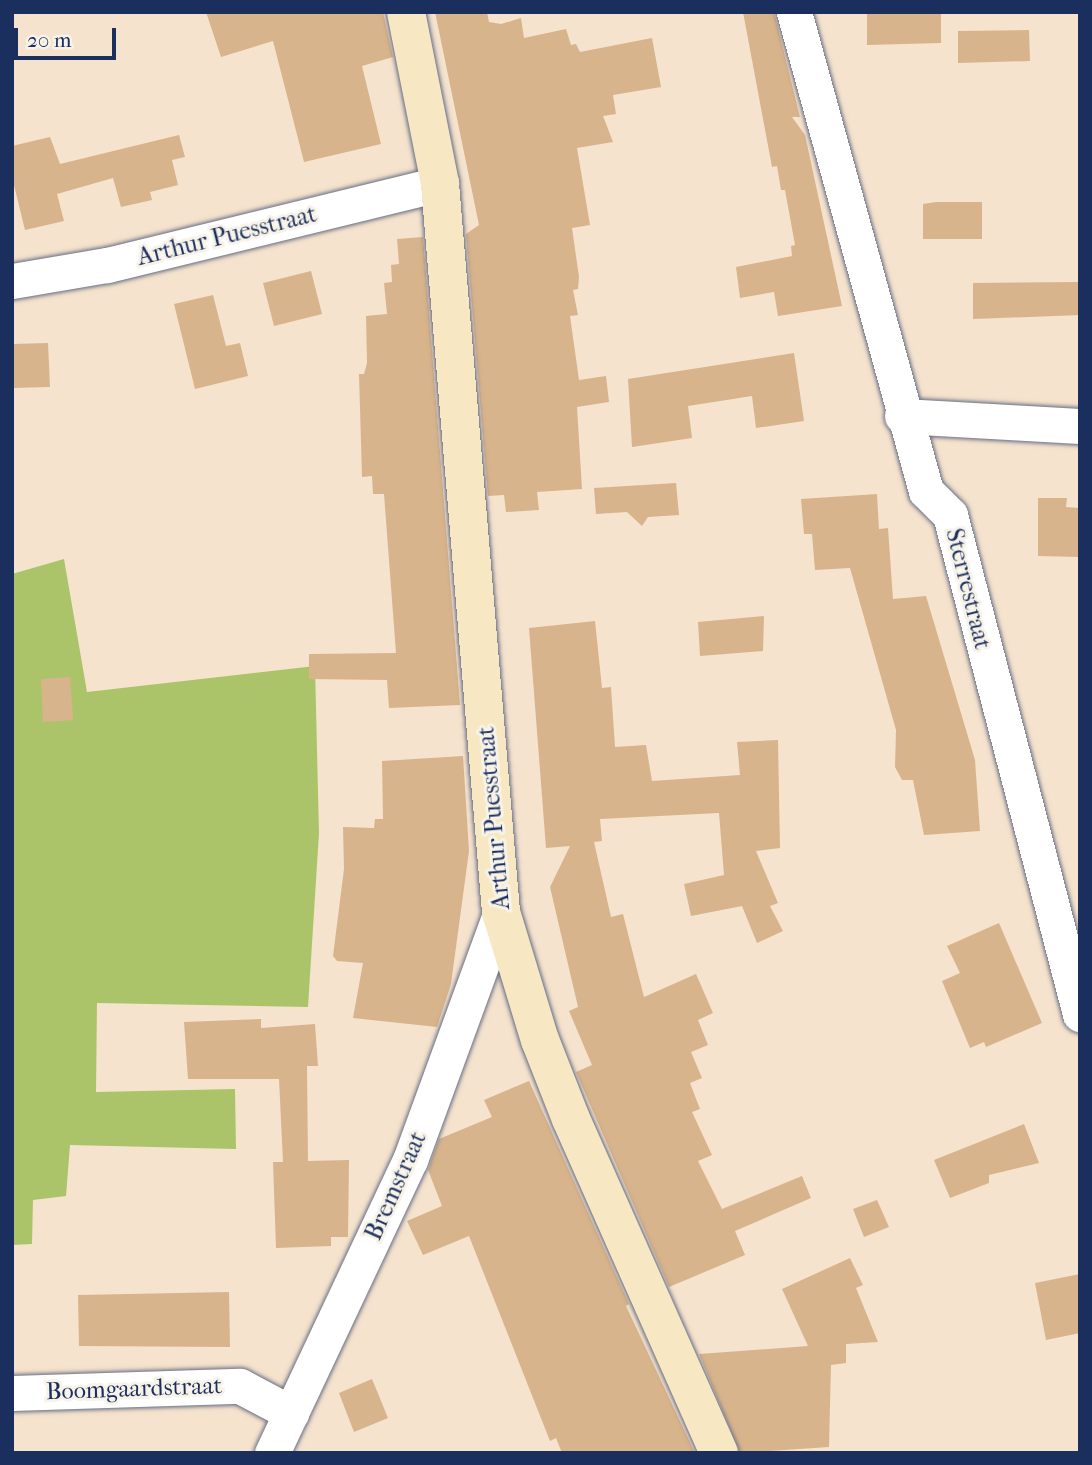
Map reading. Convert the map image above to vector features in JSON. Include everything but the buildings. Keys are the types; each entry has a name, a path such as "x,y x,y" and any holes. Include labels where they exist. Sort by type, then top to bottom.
{"street":[{"name":"Arthur Puesstraat","path":"406,12 440,184 501,912 540,1040 571,1119 719,1453"},
{"name":"Sterrestraat","path":"793,12 902,416 926,491 950,516 1080,1014"},
{"name":"Arthur Puesstraat","path":"12,281 107,265 440,184"},
{"path":"902,416 1080,426"},
{"name":"Bremstraat","path":"272,1453 410,1160 501,912"},
{"name":"Boomgaardstraat","path":"12,1393 240,1386 291,1413"}],"green space":[{"path":"64,559 87,692 315,666 319,833 308,1007 97,1003 96,1092 235,1089 236,1149 70,1145 66,1196 33,1200 32,1244 12,1245 12,574"}]}
